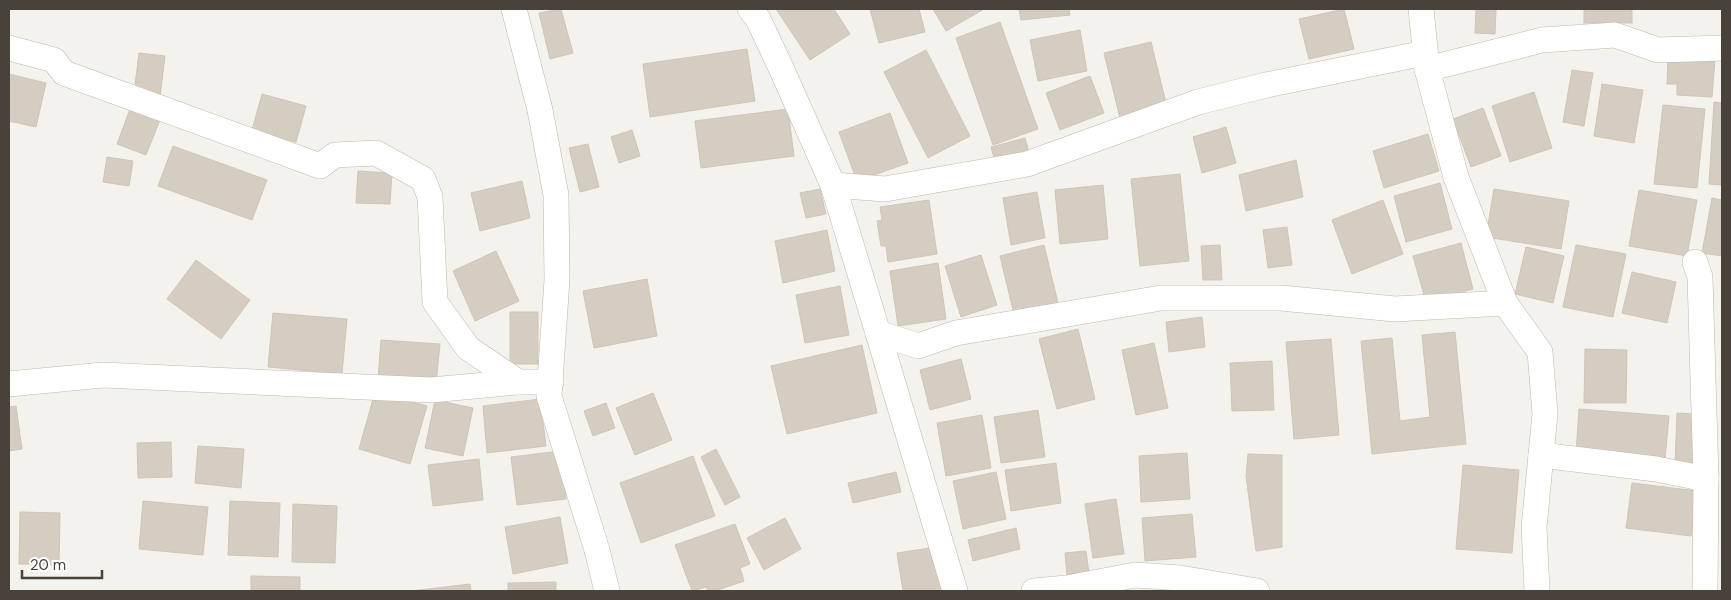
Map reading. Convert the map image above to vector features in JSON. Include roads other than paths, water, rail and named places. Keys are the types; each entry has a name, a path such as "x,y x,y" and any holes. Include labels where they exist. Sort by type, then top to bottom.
{"street":[{"path":"514,9 540,110 556,195 557,280 549,396 597,550 607,591"},
{"path":"750,9 758,19 833,185 955,591"},
{"path":"1421,9 1426,61 1456,178 1505,303 1540,352 1545,414 1534,527 1537,591"},
{"path":"833,185 886,189 1027,164 1198,102 1266,85 1426,61 1542,40 1615,35 1658,50 1722,48"},
{"path":"9,48 54,60 64,73 320,166 335,155 376,154 424,180 430,197 435,302 468,348 518,382"},
{"path":"1695,262 1700,277 1706,480 1705,591"},
{"path":"878,333 918,346 956,333 1161,298 1281,298 1395,308 1505,303"},
{"path":"9,384 103,375 431,390 518,382 551,382"},
{"path":"1541,455 1656,468 1706,480"},
{"path":"1034,591 1067,588 1135,574 1180,578 1257,591"}]}
